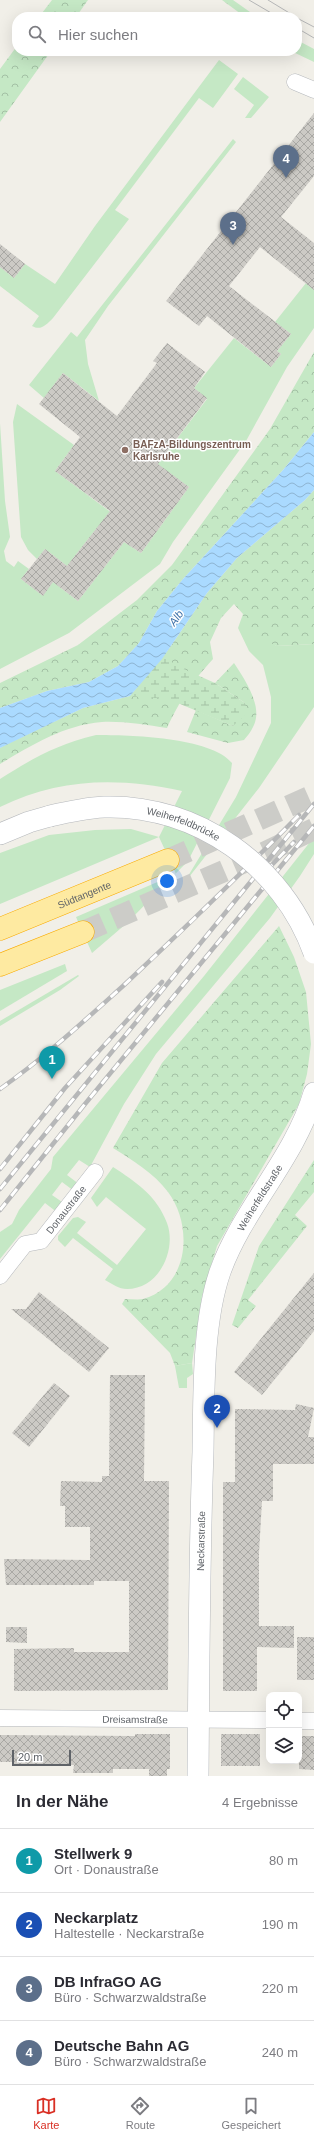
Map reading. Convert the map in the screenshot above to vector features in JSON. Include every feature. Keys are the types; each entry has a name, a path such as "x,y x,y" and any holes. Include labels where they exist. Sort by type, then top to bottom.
{"highway":[{"name":"Südtangente","path":"0,929 168,860"},
{"path":"0,965 83,932"}],"street":[{"path":"295,82 314,90"},
{"name":"Weiherfeldbrücke","path":"0,834 29,822 78,810 126,808 168,816 209,832 247,856 278,889 302,926 314,953"},
{"name":"Weiherfeldstraße","path":"211,1305 220,1272 230,1251 244,1223 297,1134 314,1093"},
{"name":"Donaustraße","path":"0,1276 25,1244 41,1241 95,1172"},
{"name":"Neckarstraße","path":"198,1776 201,1501 205,1383 211,1305"},
{"name":"Dreisamstraße","path":"0,1718 266,1720"},
{"path":"302,1721 314,1721"}],"green space":[{"path":"52,0 88,0 80,12 43,12"},
{"path":"222,0 233,0 250,12 238,12"},
{"path":"302,43 314,49 314,62 301,56"},
{"path":"12,53 12,56 47,56 0,122 0,69"},
{"path":"219,60 238,74 213,108 199,98 115,210 129,219 53,318 41,328 32,326 39,316 0,286 0,267 14,278 25,264 55,284 95,226"},
{"path":"243,77 269,97 251,118 245,118 254,105 234,89"},
{"path":"233,139 236,142 108,306 85,340 88,364 99,401 63,373 44,398 29,385 71,332 77,337"},
{"path":"306,283 314,290 314,328 287,367 246,441 173,542 160,564 69,633 0,669 0,423 5,501 10,537 4,551 6,561 14,567 18,561 29,569 21,579 42,595 53,582 78,601 124,542 141,553 189,487 152,461 167,452 207,399 194,388 234,338 271,367 281,354 277,351 291,334 275,322"},
{"path":"314,352 314,432 283,470 183,579 157,611 139,643 118,666 89,682 47,691 0,708 0,683 78,645 137,600 172,565 270,429"},
{"path":"17,404 74,445 55,471 120,519 100,524 67,566 45,549 37,559 28,550 21,537 13,422"},
{"path":"314,490 314,644 276,646 244,627 243,614 234,604 221,618 210,642 213,659 187,692 167,728 118,722 88,724 75,727 49,737 0,764 0,748 5,745 83,708 130,696 162,659 207,593 237,558 305,500"},
{"path":"243,614 276,646 314,644 314,707 259,788 182,886 236,797 271,723 271,697 263,665 249,651 238,628"},
{"path":"169,649 170,661 179,667 215,683 245,703 244,716 233,726 168,699 130,696"},
{"path":"234,663 248,685 255,702 256,719 250,732 244,740 228,743 187,732 196,710 233,726 245,703 215,683"},
{"path":"96,735 148,737 188,743 207,748 221,754 232,763 230,778 188,861 176,873 159,837 182,791 158,786 112,782 89,783 44,790 22,797 0,807 0,779 46,752"},
{"path":"131,829 159,837 0,904 0,853 49,835 95,830"},
{"path":"314,837 314,854 300,876 270,918 156,1054 124,1104 90,1167 79,1160 67,1175 79,1184 74,1191 62,1182 52,1195 65,1204 58,1213 45,1203 0,1259 0,1232 12,1224 19,1210 51,1169 53,1157 204,976"},
{"path":"175,875 127,923 92,953 76,917"},
{"path":"279,926 294,957 306,992 311,1044 307,1074 299,1104 217,1246 202,1296 192,1363 175,1366 170,1353 122,1304 125,1299 143,1299 159,1292 170,1281 178,1268 182,1253 183,1237 181,1221 176,1206 162,1185 142,1167 113,1148 162,1063"},
{"path":"65,964 67,971 0,1011 0,990"},
{"path":"78,975 79,976 60,990 0,1026 0,1021"},
{"path":"314,1160 314,1192 295,1215 307,1226 248,1300 256,1306 238,1328 232,1325 259,1246"},
{"path":"113,1167 138,1184 152,1197 163,1213 169,1234 167,1256 163,1266 148,1282 138,1287 127,1289 116,1286 105,1280 113,1269 73,1238 65,1247 58,1240 58,1236 73,1218 78,1217 86,1222 77,1233 117,1265 146,1229 106,1197 97,1207 91,1198"},
{"path":"192,1363 193,1374 187,1378 187,1388 179,1388 175,1366"}],"water":[{"name":"Alb","path":"314,432 314,490 305,500 237,558 207,593 162,659 130,696 83,708 0,748 0,708 47,691 89,682 118,666 139,643 157,611 183,579 283,470"}],"building":[{"path":"314,113 314,176 281,217 314,243 314,290 260,247 229,286 291,334 277,351 281,354 271,367 207,316 199,326 166,301"},
{"path":"0,244 25,264 14,278 0,267"},
{"name":"BAFzA-Bildungszentrum Karlsruhe","path":"167,343 205,372 194,388 207,398 158,464 189,487 141,553 124,542 78,601 53,582 43,596 21,579 45,549 67,566 110,511 55,471 80,437 39,404 63,373 117,416 157,363 153,361"},
{"path":"314,1273 314,1331 262,1395 234,1372"},
{"path":"39,1292 109,1348 89,1372 11,1309 26,1309"},
{"path":"110,1375 145,1375 144,1481 169,1481 168,1690 14,1691 14,1649 74,1648 74,1652 129,1652 129,1581 94,1581 94,1585 6,1585 4,1559 90,1560 90,1527 65,1527 65,1506 60,1506 61,1481 102,1482 102,1476 109,1476"},
{"path":"54,1383 70,1396 29,1447 12,1433"},
{"path":"296,1404 314,1408 308,1437 314,1437 314,1464 273,1464 273,1501 262,1501 259,1553 259,1626 294,1626 294,1648 257,1647 257,1691 223,1691 223,1482 235,1482 235,1409 295,1410"},
{"path":"6,1627 27,1627 27,1643 6,1642"},
{"path":"297,1637 314,1637 314,1680 297,1680"},
{"path":"135,1734 170,1734 170,1769 167,1769 167,1776 149,1776 149,1769 113,1769 113,1773 73,1773 74,1765 12,1765 12,1762 0,1762 0,1735 135,1736"},
{"path":"221,1734 260,1734 260,1766 221,1766"},
{"path":"302,1736 314,1736 314,1770 299,1769 299,1764 302,1764"}],"tunnel":[{"path":"168,860 314,795"},
{"path":"83,932 247,861 314,829"}],"tram line":[{"path":"249,0 269,12"},
{"path":"268,0 288,12"},
{"path":"302,21 314,27"},
{"path":"302,31 314,38"}],"railway":[{"path":"0,1189 314,804"},
{"path":"0,1089 48,1052 123,986 299,815"},
{"path":"0,1210 85,1104 314,826"},
{"path":"266,871 294,842"},
{"path":"0,1169 65,1088 162,982"}],"place":[{"name":"Deutsche Bahn AG","path":"286,178"},
{"name":"DB InfraGO AG","path":"233,245"},
{"name":"BAFzA-Bildungszentrum Karlsruhe","path":"125,450"},
{"name":"Stellwerk 9","path":"52,1079"},
{"name":"Neckarplatz","path":"217,1428"}]}
